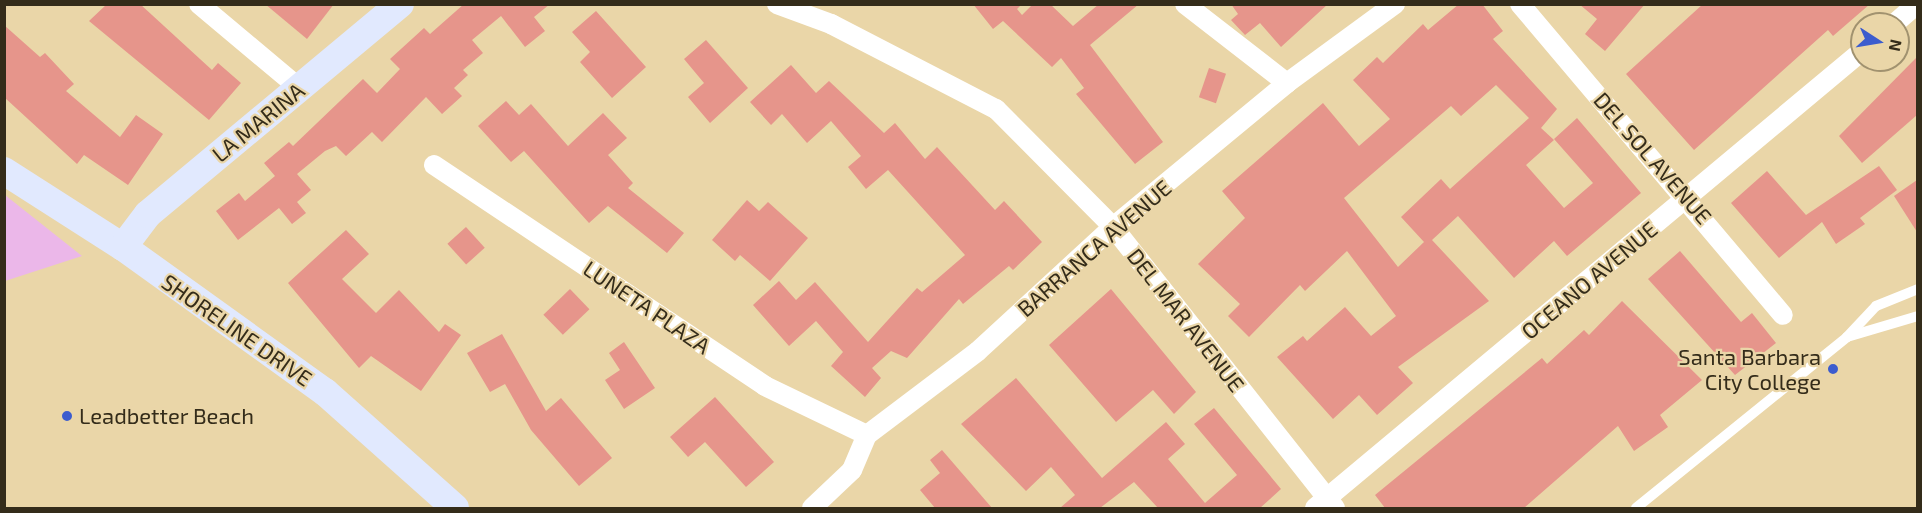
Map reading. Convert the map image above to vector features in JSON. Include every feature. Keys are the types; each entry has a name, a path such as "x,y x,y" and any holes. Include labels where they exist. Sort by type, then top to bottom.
{"main road":[{"name":"LA MARINA","path":"123,247 140,222 400,4"},
{"name":"SHORELINE DRIVE","path":"4,171 123,247 325,392 455,508"}],"street":[{"path":"198,4 299,88"},
{"name":"DEL MAR AVENUE","path":"777,4 831,24 996,109 1113,227 1325,505"},
{"path":"1185,4 1287,83"},
{"name":"BARRANCA AVENUE","path":"812,508 852,470 867,435 978,351 1113,227 1287,83 1395,4"},
{"name":"DEL SOL AVENUE","path":"1520,4 1688,197 1783,315"},
{"name":"OCEANO AVENUE","path":"1325,505 1850,61"},
{"name":"LUNETA PLAZA","path":"434,165 765,386 867,435"}],"lane":[{"path":"1636,508 1847,337 1876,306 1917,289"},
{"path":"1847,337 1917,316"}],"shaded area":[{"path":"5,195 82,256 5,281"}],"building":[{"path":"107,4 140,4 212,70 218,63 241,83 209,120 89,21"},
{"path":"265,4 334,4 307,39"},
{"path":"464,4 550,4 534,17 545,31 525,47 501,16 472,40 483,53 463,70 468,75 454,88 462,96 442,114 426,97 382,142 372,132 346,156 336,146 325,151 297,174 311,190 297,202 306,213 292,224 279,208 238,240 216,211 239,193 245,201 275,176 264,163 289,142 293,146 363,79 377,93 400,69 390,59 424,28 430,34"},
{"path":"973,4 1022,4 1017,9 1022,15 1033,4 1050,4 1073,26 1099,4 1139,4 1090,45 1163,142 1135,164 1076,94 1084,88 1061,58 1052,67 1003,21 993,29"},
{"path":"1231,4 1328,4 1281,47 1260,23 1245,35 1231,20 1238,14"},
{"path":"1459,4 1482,4 1503,31 1493,39 1557,109 1541,128 1554,140 1526,165 1564,208 1593,183 1554,139 1577,118 1641,193 1567,256 1554,241 1514,278 1458,216 1432,240 1489,301 1398,367 1413,383 1377,415 1359,395 1333,419 1277,357 1303,336 1307,341 1345,307 1371,336 1396,316 1347,251 1305,291 1300,285 1249,337 1228,316 1240,304 1198,264 1245,218 1222,191 1323,103 1359,146 1390,119 1353,80 1377,57 1383,63 1423,24 1428,30","holes":["1496,85 1529,118 1450,189 1441,179 1401,217 1424,242 1398,267 1344,198 1451,106 1461,116"]},
{"path":"1579,4 1645,4 1605,51 1585,34 1597,19"},
{"path":"1703,4 1870,4 1861,12 1850,12 1850,21 1833,36 1828,30 1694,150 1626,74"},
{"path":"596,11 646,67 612,98 580,62 590,52 572,32"},
{"path":"4,25 40,57 45,53 74,84 66,91 120,137 136,115 163,134 128,185 84,155 77,164 4,97"},
{"path":"706,40 748,88 710,123 688,97 704,83 684,59"},
{"path":"1917,57 1917,115 1862,163 1839,136 1902,72 1910,72 1910,64"},
{"path":"791,65 816,93 829,81 884,133 895,123 925,159 937,147 995,210 1004,201 1042,242 1013,270 1009,266 963,304 959,299 907,358 891,351 872,368 881,378 865,397 831,366 843,352 816,321 789,346 753,305 779,281 796,300 815,282 868,342 917,288 922,292 965,255 888,170 866,189 848,167 861,156 831,121 807,143 782,114 771,125 750,102"},
{"path":"1209,68 1226,74 1216,103 1199,97"},
{"path":"506,101 519,115 531,104 568,146 603,113 627,138 608,155 633,183 628,188 684,233 667,253 608,206 589,223 524,151 511,162 478,126"},
{"path":"1879,166 1897,190 1860,218 1865,224 1836,244 1822,222 1779,258 1731,203 1767,171 1806,215"},
{"path":"1917,180 1917,232 1894,196"},
{"path":"747,200 759,211 768,202 808,238 770,281 740,255 735,261 712,240"},
{"path":"466,227 485,248 466,265 447,244"},
{"path":"346,230 369,254 342,279 376,313 399,290 439,332 445,324 461,335 421,391 371,356 359,368 288,283"},
{"path":"1680,251 1741,322 1752,313 1776,343 1735,375 1648,279"},
{"path":"570,289 589,309 563,335 543,315"},
{"path":"1111,289 1196,392 1174,414 1153,390 1116,422 1049,345"},
{"path":"1622,301 1702,380 1660,415 1668,427 1634,451 1618,426 1524,508 1385,508 1375,495 1542,358 1547,364 1584,330 1589,335"},
{"path":"502,334 546,411 561,398 612,458 579,486 531,430 505,384 490,392 467,353"},
{"path":"624,342 655,388 624,409 605,380 620,370 609,353"},
{"path":"1016,378 1102,478 1166,422 1185,444 1168,459 1205,503 1237,475 1194,424 1214,408 1281,489 1260,508 1158,508 1134,482 1100,508 1060,508 1075,495 1051,467 1026,491 961,424"},
{"path":"715,397 774,462 746,487 705,442 688,457 670,437"},
{"path":"942,450 992,508 935,508 920,490 940,473 930,460"}],"place":[{"name":"Santa Barbara City College","path":"1833,369"},
{"name":"Leadbetter Beach","path":"67,416"}]}
